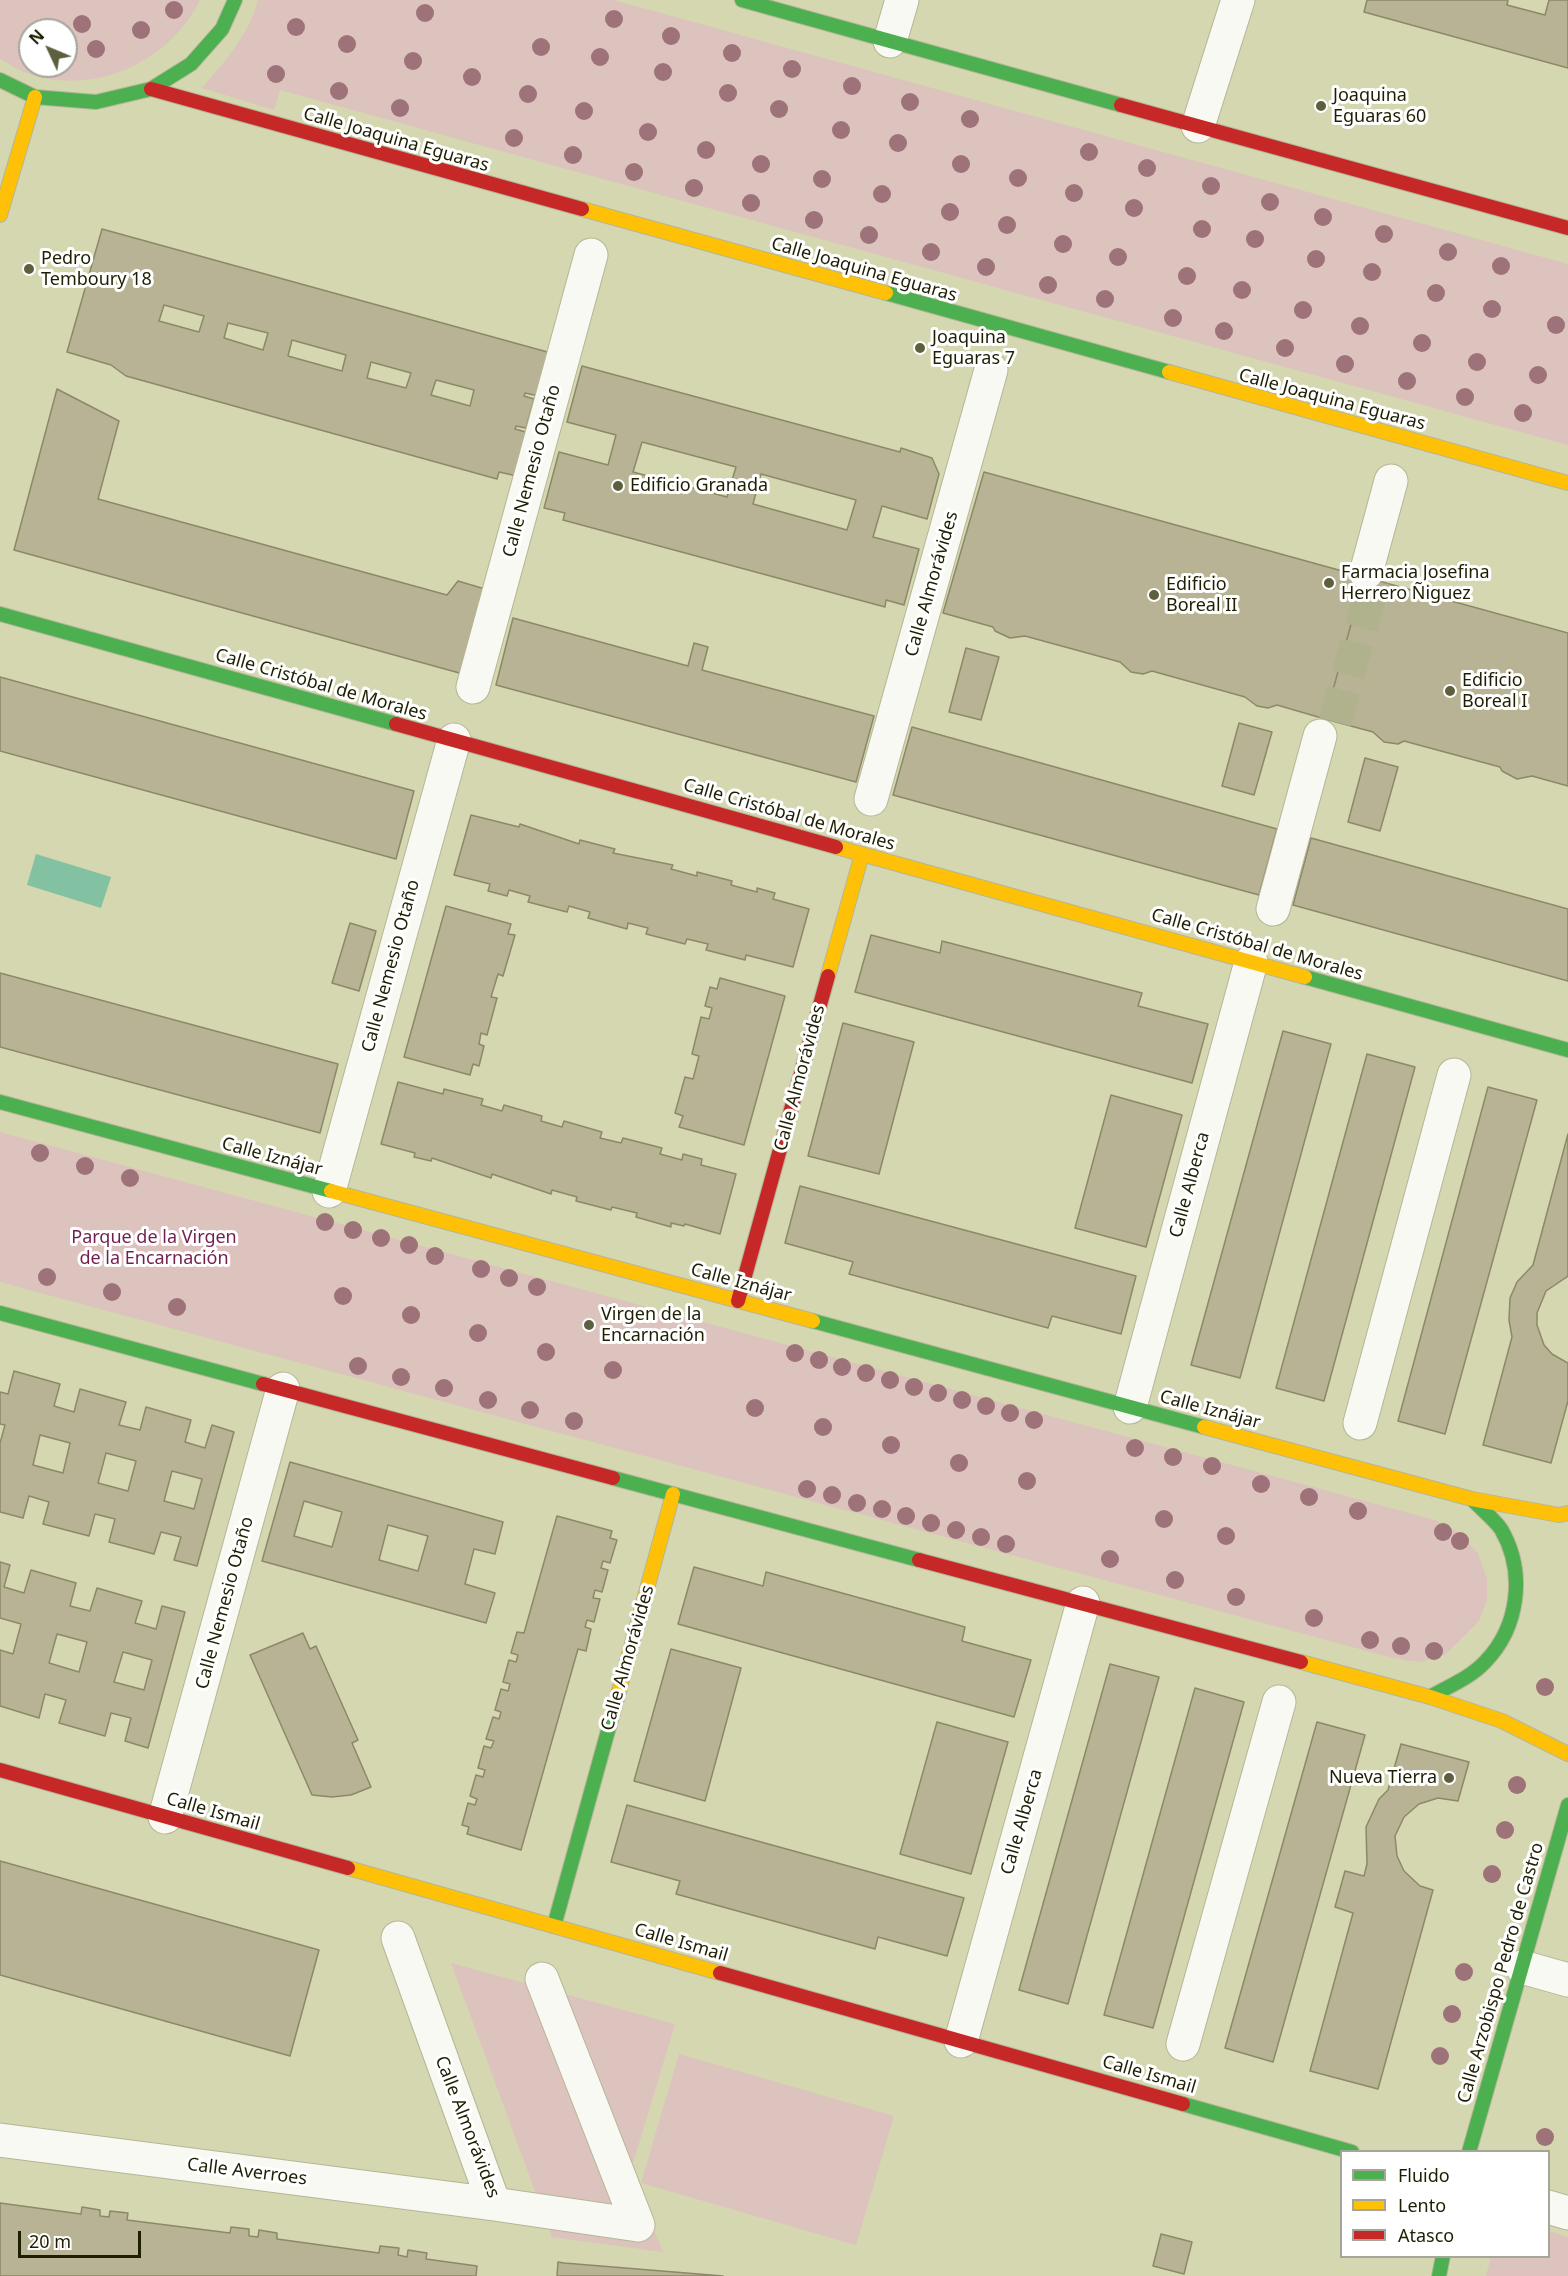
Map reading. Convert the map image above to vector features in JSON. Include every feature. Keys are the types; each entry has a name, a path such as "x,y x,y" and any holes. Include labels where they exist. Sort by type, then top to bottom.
{"street":[{"path":"0,80 34,98 96,102 151,89 191,64 222,29 235,0"},
{"path":"742,0 1568,228"},
{"path":"890,41 902,0"},
{"path":"1198,126 1238,0"},
{"name":"Calle Joaquina Eguaras","path":"151,89 1568,483"},
{"path":"0,215 34,98"},
{"name":"Calle Nemesio Otaño","path":"473,687 591,255"},
{"name":"Calle Almorávides","path":"871,799 992,370"},
{"path":"1365,576 1391,481"},
{"name":"Calle Cristóbal de Morales","path":"0,614 1568,1050"},
{"path":"1273,909 1324,724"},
{"name":"Calle Nemesio Otaño","path":"329,1191 454,740"},
{"name":"Calle Almorávides","path":"738,1301 862,854"},
{"name":"Calle Alberca","path":"1130,1407 1251,962"},
{"path":"1360,1423 1454,1075"},
{"name":"Calle Iznájar","path":"0,1102 1472,1499 1559,1515 1568,1513"},
{"path":"0,1313 1430,1697 1502,1721 1568,1754"},
{"name":"Calle Nemesio Otaño","path":"165,1817 284,1389"},
{"name":"Calle Almorávides","path":"554,1926 673,1494"},
{"path":"1430,1697 1468,1676 1495,1651 1514,1617 1518,1591 1514,1563 1500,1529 1472,1499"},
{"name":"Calle Alberca","path":"961,2041 1083,1603"},
{"path":"1183,2044 1278,1702"},
{"name":"Calle Ismail","path":"0,1770 1348,2150"},
{"name":"Calle Arzobispo Pedro de Castro","path":"1469,2150 1568,1805"},
{"name":"Calle Almorávides","path":"398,1938 494,2204 638,2225 542,1979"},
{"path":"1522,1967 1568,1980"},
{"name":"Calle Averroes","path":"0,2140 494,2204"},
{"path":"1550,2208 1568,2213"},
{"path":"1439,2276 1443,2258"}],"green space":[{"path":"0,0 200,0 186,22 169,41 149,57 126,69 101,77 76,81 46,78 78,78 78,18 18,18 18,69 0,59"},
{"path":"258,0 614,0 1568,264 1568,445 280,90 274,110 202,88 227,58 249,25"},
{"name":"Parque de la Virgen de la Encarnación","path":"0,1132 1435,1520 1461,1534 1478,1554 1487,1579 1487,1600 1479,1621 1445,1655 1420,1662 1393,1658 0,1282"},
{"path":"451,1963 675,2024 630,2173 663,2252 552,2237"},
{"path":"679,2054 894,2116 856,2245 641,2183"},
{"path":"1550,2231 1568,2237 1568,2276 1486,2276 1491,2258 1550,2258"}],"shaded area":[{"path":"36,854 111,877 101,908 27,885"}],"building":[{"path":"1367,0 1508,0 1507,5 1545,15 1549,0 1568,0 1568,68 1364,12"},
{"path":"102,229 551,353 539,396 525,393 524,396 534,399 526,428 516,426 515,429 529,433 517,476 499,472 497,479 126,376 111,365 67,352","holes":["164,305 204,316 199,332 159,321","228,323 268,333 263,350 224,338","292,340 346,355 342,371 288,356","371,362 411,373 406,388 367,378","436,380 474,390 470,406 431,395"]},
{"name":"Edificio Granada","path":"582,366 900,452 901,448 932,458 939,474 927,519 882,506 873,537 919,549 904,605 886,600 885,607 563,520 565,513 544,508 559,452 608,465 616,435 567,422","holes":["642,442 736,467 727,497 633,472","761,474 856,500 847,530 753,504"]},
{"path":"57,389 119,421 98,499 447,595 458,581 485,589 463,674 14,550"},
{"name":"Edificio Boreal II","path":"984,472 1364,577 1325,719 1277,705 1268,708 1257,706 1245,697 1152,671 1143,674 1131,672 1120,662 1025,636 1010,638 995,631 993,627 943,613"},
{"name":"Edificio Boreal I","path":"1364,577 1568,633 1568,786 1532,776 1517,779 1502,771 1500,767 1404,741 1398,744 1384,742 1373,732 1325,719"},
{"path":"513,618 688,666 694,643 708,647 702,670 874,716 856,782 496,685"},
{"path":"966,648 999,657 981,720 949,712"},
{"path":"0,677 414,791 396,859 0,751"},
{"path":"1239,723 1272,732 1254,795 1222,786"},
{"path":"912,727 1277,829 1259,895 893,795"},
{"path":"1365,758 1398,767 1380,831 1348,822"},
{"path":"471,815 519,827 520,824 579,844 580,840 615,849 613,853 673,865 671,869 697,876 697,872 732,881 731,885 757,892 757,888 775,893 773,899 809,909 793,967 746,955 745,960 706,950 708,944 687,939 685,944 646,934 648,928 628,923 627,929 588,918 590,912 569,906 567,912 528,902 530,896 509,890 507,896 488,891 490,884 454,875"},
{"path":"1311,838 1568,909 1568,981 1293,905"},
{"path":"446,906 511,924 508,934 515,935 503,976 498,974 491,997 497,998 487,1035 481,1033 479,1044 484,1046 479,1066 473,1064 470,1075 404,1057"},
{"path":"350,923 376,931 359,991 332,983"},
{"path":"871,935 940,953 942,941 1142,993 1138,1006 1208,1024 1192,1083 855,992"},
{"path":"0,973 338,1064 320,1133 0,1047"},
{"path":"720,978 785,996 744,1145 679,1127 683,1116 675,1113 685,1077 693,1079 699,1056 692,1054 701,1017 709,1019 712,1008 705,1006 710,987 717,989"},
{"path":"843,1023 914,1042 879,1174 808,1156"},
{"path":"1283,1031 1331,1044 1240,1378 1191,1365"},
{"path":"1367,1054 1415,1067 1324,1401 1276,1388"},
{"path":"398,1082 443,1094 444,1089 483,1099 481,1105 502,1111 504,1105 542,1116 541,1121 562,1127 564,1121 602,1132 600,1138 621,1143 623,1138 662,1148 660,1154 682,1160 683,1154 702,1159 701,1165 736,1174 720,1234 685,1224 684,1226 671,1223 671,1227 636,1217 637,1213 612,1207 611,1210 576,1201 577,1197 552,1190 551,1194 492,1174 491,1178 432,1158 431,1161 414,1157 415,1153 381,1144"},
{"path":"1488,1087 1537,1100 1445,1434 1398,1421"},
{"path":"1111,1095 1182,1115 1146,1247 1075,1228"},
{"path":"1568,1134 1568,1276 1546,1291 1537,1313 1537,1325 1544,1345 1552,1354 1568,1363 1568,1401 1551,1463 1483,1445 1512,1337 1509,1320 1510,1298 1517,1282 1533,1265"},
{"path":"800,1186 1136,1276 1121,1334 1052,1316 1048,1328 849,1274 853,1262 785,1243"},
{"path":"14,1371 60,1384 54,1406 74,1412 80,1389 126,1402 119,1425 140,1430 146,1407 191,1420 185,1442 205,1448 212,1425 234,1432 197,1566 174,1560 181,1537 161,1532 154,1554 109,1542 115,1519 95,1514 89,1536 43,1524 49,1502 29,1496 23,1518 0,1512 0,1443 5,1425 0,1424 0,1392 8,1394","holes":["40,1435 70,1443 63,1473 33,1465","106,1453 136,1461 128,1491 98,1483","172,1471 202,1479 194,1509 164,1501"]},
{"path":"290,1462 503,1522 495,1554 474,1549 465,1584 495,1593 486,1623 262,1561","holes":["304,1501 342,1512 332,1547 294,1536","388,1525 428,1536 418,1571 379,1560"]},
{"path":"557,1516 612,1531 610,1538 617,1540 610,1563 603,1561 601,1568 608,1570 602,1592 595,1590 593,1598 600,1599 594,1622 587,1620 585,1627 591,1629 586,1651 578,1649 521,1850 467,1834 469,1827 462,1825 468,1803 475,1805 477,1799 470,1796 476,1775 483,1777 485,1770 478,1768 484,1746 491,1748 494,1741 486,1739 493,1717 499,1719 501,1712 495,1710 501,1689 508,1691 510,1684 503,1682 509,1660 516,1662 518,1655 511,1653 517,1632 524,1633"},
{"path":"0,1562 10,1565 4,1587 24,1593 31,1570 76,1583 70,1606 90,1611 97,1588 142,1601 135,1623 156,1629 162,1606 185,1612 148,1748 125,1741 131,1718 111,1713 105,1736 59,1723 66,1700 45,1694 39,1718 0,1706 0,1650 13,1654 21,1624 0,1618","holes":["57,1634 87,1642 79,1672 49,1663","123,1652 152,1660 144,1690 114,1682"]},
{"path":"694,1567 763,1586 766,1572 965,1627 962,1641 1031,1660 1014,1717 678,1624"},
{"path":"303,1633 310,1649 316,1646 358,1740 352,1743 371,1787 351,1795 332,1797 312,1795 250,1655"},
{"path":"671,1649 741,1668 705,1801 634,1781"},
{"path":"1110,1664 1159,1677 1068,2004 1019,1990"},
{"path":"1195,1688 1244,1702 1153,2028 1104,2015"},
{"path":"937,1722 1008,1742 971,1874 900,1854"},
{"path":"1317,1722 1365,1735 1273,2062 1225,2048"},
{"path":"1401,1744 1469,1762 1458,1801 1438,1798 1419,1804 1404,1817 1395,1836 1397,1856 1404,1871 1420,1886 1433,1890 1378,2089 1310,2071 1353,1913 1335,1907 1345,1871 1364,1876 1367,1864 1366,1827 1379,1799 1388,1790"},
{"path":"627,1805 964,1898 947,1956 878,1937 875,1949 676,1894 680,1881 611,1862"},
{"path":"0,1861 319,1950 290,2056 0,1975"},
{"path":"0,2203 81,2214 82,2207 100,2210 100,2216 109,2217 110,2211 128,2213 127,2220 230,2233 231,2227 249,2229 249,2236 258,2237 259,2230 277,2233 277,2239 379,2253 380,2246 399,2248 398,2255 407,2257 408,2250 427,2253 426,2259 477,2266 476,2276 0,2276"},
{"path":"1161,2234 1192,2242 1184,2274 1153,2266"},
{"path":"558,2262 564,2263 723,2276 557,2276"}],"tunnel":[{"path":"1335,722 1374,580"}],"traffic: fast":[{"path":"0,80 35,97 96,102 151,89 191,64 222,29 235,0"},
{"path":"742,0 1121,105"},
{"path":"886,293 1169,372"},
{"path":"0,614 396,724"},
{"path":"1305,977 1568,1050"},
{"path":"0,1102 331,1191"},
{"path":"0,1313 263,1384"},
{"path":"813,1321 1204,1427"},
{"path":"613,1478 919,1560"},
{"path":"1430,1697 1479,1668 1496,1648 1512,1616 1516,1581 1509,1546 1498,1525 1472,1499"},
{"path":"554,1926 619,1691"},
{"path":"1470,2150 1568,1805"},
{"path":"1183,2104 1345,2150"},
{"path":"1439,2276 1443,2258"}],"traffic: slow":[{"path":"0,215 35,97"},
{"path":"582,209 886,293"},
{"path":"1169,372 1568,483"},
{"path":"836,847 1305,977"},
{"path":"828,976 862,854"},
{"path":"331,1191 813,1321"},
{"path":"1204,1427 1472,1499 1559,1515 1568,1513"},
{"path":"619,1691 673,1494"},
{"path":"1301,1662 1430,1697 1502,1721 1568,1754"},
{"path":"348,1868 720,1973"}],"traffic: jam":[{"path":"151,89 582,209"},
{"path":"1121,105 1568,228"},
{"path":"396,724 836,847"},
{"path":"738,1301 828,976"},
{"path":"263,1384 613,1478"},
{"path":"919,1560 1301,1662"},
{"path":"0,1770 348,1868"},
{"path":"720,1973 1183,2104"}],"place":[{"name":"Joaquina Eguaras 60","path":"1321,106"},
{"name":"Pedro Temboury 18","path":"29,269"},
{"name":"Joaquina Eguaras 7","path":"920,348"},
{"name":"Edificio Granada","path":"618,486"},
{"name":"Farmacia Josefina Herrero Ñiguez","path":"1329,583"},
{"name":"Edificio Boreal II","path":"1154,595"},
{"name":"Edificio Boreal I","path":"1450,691"},
{"name":"Virgen de la Encarnación","path":"589,1325"},
{"name":"Nueva Tierra","path":"1449,1778"}]}
